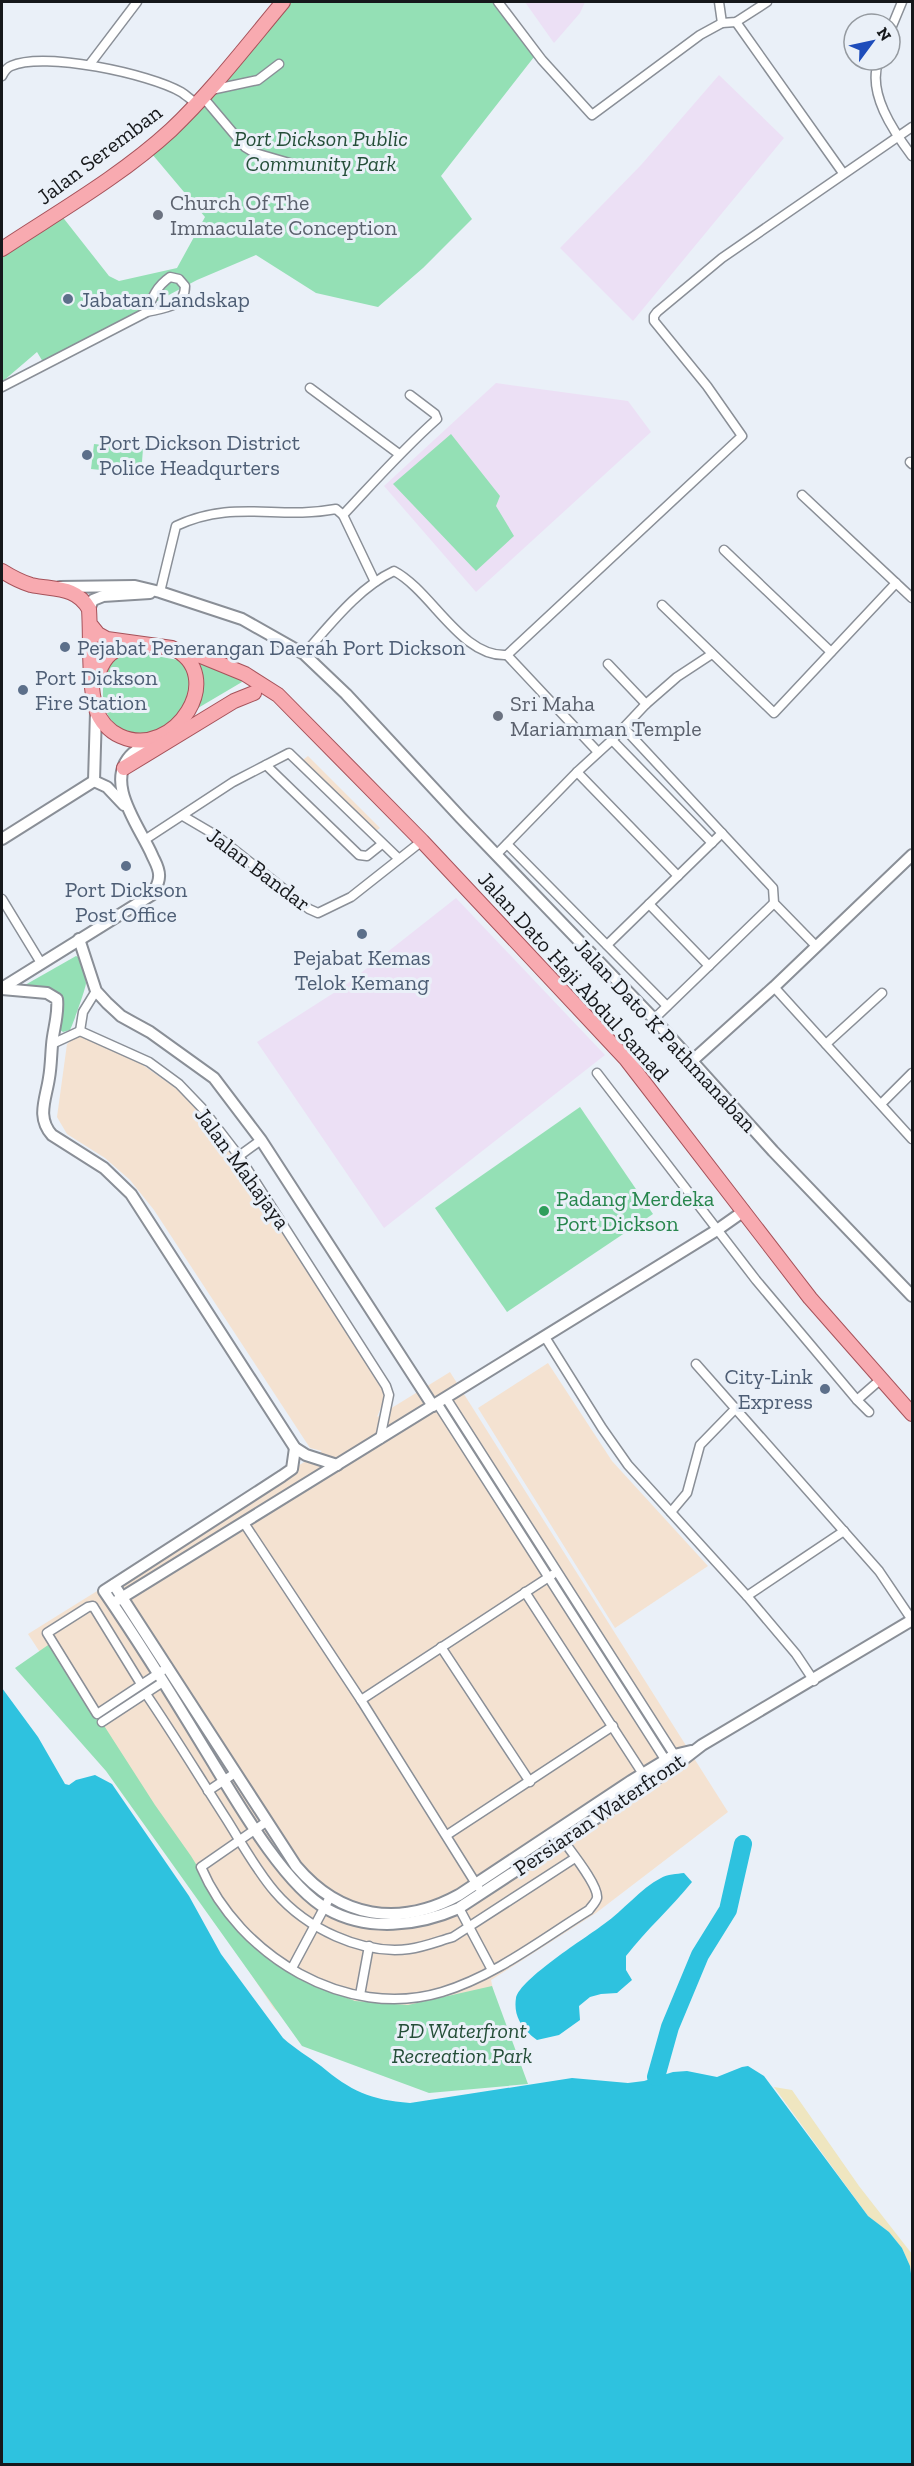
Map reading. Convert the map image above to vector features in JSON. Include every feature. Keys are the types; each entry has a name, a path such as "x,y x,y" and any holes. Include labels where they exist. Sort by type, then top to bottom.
{"main road":[{"name":"Jalan Seremban","path":"2,249 143,153 171,129 202,97 283,2"},
{"path":"2,571 28,584 73,592 82,599 89,609 96,710 102,721 117,735 139,741 152,740 240,692 278,694"},
{"path":"90,624 98,634 107,639 172,648 182,652 194,672 196,684 192,704 181,724"},
{"path":"93,688 102,663 114,650 132,643"},
{"name":"Jalan Dato Haji Abdul Samad","path":"182,652 201,656 245,674 278,694 422,841 626,1059 810,1298 912,1414"},
{"path":"124,768 234,701 254,693"}],"street":[{"path":"90,64 137,2"},
{"path":"498,2 542,60 592,115 700,35 722,23 736,22 766,2"},
{"path":"718,2 722,23"},
{"path":"736,22 843,173"},
{"path":"2,76 8,66 24,62 90,64 124,72 202,97 258,80 279,64"},
{"path":"876,72 877,92 898,137 912,156"},
{"path":"202,97 244,147 255,153 293,164"},
{"path":"304,654 348,606 375,582 394,571 403,576 484,653 496,656 507,655 742,436 707,386 654,321 654,316 722,258 912,126"},
{"path":"2,387 147,312 172,306 181,301 185,294 185,286 179,279 170,277 161,283 154,293 147,312"},
{"path":"310,388 399,454"},
{"path":"343,515 399,454 436,419 435,414 410,395"},
{"path":"802,495 912,598"},
{"path":"160,592 176,526 190,519 229,510 295,513 336,509 343,515 375,582"},
{"path":"724,550 831,652"},
{"path":"662,605 774,712 896,584"},
{"name":"Jalan Dato K Pathmanaban","path":"50,589 135,586 160,592 242,619 304,654 346,694 693,1060 773,1151 912,1296"},
{"name":"Jalan Dato K Pathmanaban","path":"89,609 93,600 103,596 160,592"},
{"path":"497,854 646,704 677,677 712,654"},
{"path":"507,655 598,752"},
{"path":"608,664 646,704"},
{"path":"94,781 96,710"},
{"path":"624,728 773,888 774,903 816,946"},
{"path":"127,809 121,779 124,768 133,753 152,740"},
{"path":"612,740 712,843"},
{"name":"Jalan Bandar","path":"146,839 233,782 289,753 399,859"},
{"path":"267,765 359,855 367,856 382,844"},
{"path":"577,772 678,876"},
{"path":"2,989 153,894 159,876 146,839 127,809 107,787 94,781"},
{"path":"2,839 94,781"},
{"name":"Jalan Bandar","path":"183,816 217,836 309,909 318,913 351,897 422,841"},
{"path":"607,945 722,833"},
{"path":"507,844 667,1006"},
{"path":"693,1060 774,987 912,855"},
{"path":"2,899 41,963"},
{"path":"654,1019 774,903"},
{"path":"649,904 709,966"},
{"path":"79,939 96,991 121,1016 150,1032 214,1078 261,1140 557,1571 673,1762"},
{"path":"774,987 882,1103 912,1139"},
{"path":"2,989 47,993 55,996 58,1007 50,1076 42,1110 46,1129 104,1168 131,1194 296,1448 306,1455 337,1465"},
{"path":"52,1044 80,1030 83,1012 96,991"},
{"path":"826,1044 882,993"},
{"name":"Jalan Mahajaya","path":"80,1030 149,1062 179,1084 220,1130 386,1386 389,1395 380,1439"},
{"path":"597,1073 717,1230 816,1354 869,1412"},
{"path":"882,1103 912,1073"},
{"path":"239,1156 261,1140"},
{"path":"296,1448 292,1469 287,1473 104,1591 118,1601 717,1230 744,1211"},
{"path":"545,1337 624,1460 747,1596 796,1654 814,1681"},
{"path":"696,1364 879,1571 912,1620"},
{"path":"857,1400 881,1379"},
{"path":"439,1402 548,1577 673,1762"},
{"path":"671,1512 687,1493 700,1445 736,1408"},
{"path":"244,1523 361,1700 479,1888"},
{"path":"747,1596 844,1531"},
{"path":"361,1700 557,1571"},
{"path":"525,1592 643,1774"},
{"name":"Persiaran Waterfront","path":"118,1601 168,1667 266,1822 308,1880 330,1897 363,1912 378,1914 411,1912 438,1906 479,1888 673,1762 814,1681 912,1620"},
{"name":"Persiaran Waterfront","path":"118,1601 161,1678 256,1829 299,1887 325,1908 343,1917 376,1924 421,1921 459,1908 479,1888"},
{"path":"141,1684 93,1606 47,1633 97,1714 141,1684 161,1678"},
{"path":"441,1647 530,1782"},
{"path":"102,1722 146,1694 168,1667"},
{"path":"146,1694 275,1892 289,1906 331,1935 369,1946 408,1950 453,1937 575,1858 560,1835"},
{"path":"447,1835 614,1726"},
{"name":"Persiaran Waterfront","path":"560,1835 643,1774 673,1762"},
{"path":"208,1791 235,1773"},
{"path":"240,1841 266,1822"},
{"name":"Persiaran Waterfront","path":"240,1841 201,1869 226,1910 244,1933 292,1968 334,1990 360,1995 413,1998 440,1993 476,1980 589,1910 597,1900 592,1882 575,1858"},
{"path":"292,1968 330,1897"},
{"path":"459,1908 492,1971"},
{"path":"360,1995 369,1946"}],"shaded area":[{"path":"525,2 585,2 580,13 554,43"},
{"path":"719,75 784,138 633,321 560,248 641,165"},
{"path":"496,383 628,401 651,432 476,592 384,486"},
{"path":"308,756 380,828 375,832 303,760"},
{"path":"456,898 605,1055 384,1228 257,1042 343,987"},
{"path":"78,1035 140,1063 177,1089 215,1129 237,1157 387,1393 377,1417 450,1372 728,1812 596,1913 491,1980 511,2073 355,2064 274,2009 28,1634 322,1451 310,1448 154,1210 130,1180 105,1158 67,1134 57,1117 67,1044"},
{"path":"548,1363 612,1461 708,1566 615,1628 478,1408"}],"green space":[{"name":"Port Dickson Public Community Park","path":"291,2 494,2 534,57 441,176 472,219 423,268 378,307 316,293 256,255 197,280 43,362 37,352 2,382 2,254 61,215 109,276 119,281 177,268 205,217 152,154"},
{"path":"451,434 500,496 496,506 514,536 476,571 393,484"},
{"path":"94,444 143,449 141,474 91,469"},
{"path":"123,650 178,660 186,670 189,687 184,706 177,718 165,727 152,732 127,731 117,726 109,717 104,705 104,677 111,663"},
{"path":"200,661 240,678 242,682 198,708 202,685 202,674 198,663"},
{"path":"76,956 80,958 86,983 70,1030 63,1032 60,1030 61,1009 58,995 46,987 25,985"},
{"name":"Padang Merdeka Port Dickson","path":"580,1107 653,1214 507,1312 435,1208"},
{"name":"PD Waterfront Recreation Park","path":"51,1643 155,1805 191,1856 225,1911 243,1934 327,1990 355,2001 408,2005 492,1986 528,2084 429,2093 302,2046 106,1771 15,1668"}],"sand":[{"path":"774,2087 792,2090 859,2186 912,2254 912,2281 910,2266 902,2248 889,2232 868,2216"}],"water":[{"path":"2,1688 38,1737 65,1784 69,1785 76,1780 95,1775 112,1784 189,1896 221,1954 283,2038 352,2088 372,2097 410,2103 572,2078 628,2083 644,2081 673,2072 687,2071 717,2077 748,2066 764,2076 868,2216 889,2232 902,2248 910,2266 912,2281 912,2464 2,2464"},
{"path":"684,1873 692,1882 626,1956 626,1970 632,1980 617,1993 590,1997 579,2006 580,2020 559,2035 537,2040 527,2032 520,2022 515,2005 520,1990 529,1980 611,1919 654,1882 666,1876"}],"waterway":[{"path":"656,2077 670,2027 700,1955 728,1910 743,1844"}],"place":[{"name":"Church Of The Immaculate Conception","path":"158,215"},
{"name":"Jabatan Landskap","path":"68,299"},
{"name":"Port Dickson District Police Headqurters","path":"87,455"},
{"name":"Pejabat Penerangan Daerah Port Dickson","path":"65,647"},
{"name":"Port Dickson Fire Station","path":"23,690"},
{"name":"Sri Maha Mariamman Temple","path":"498,716"},
{"name":"Port Dickson Post Office","path":"126,866"},
{"name":"Pejabat Kemas Telok Kemang","path":"362,934"},
{"name":"Padang Merdeka Port Dickson","path":"544,1211"},
{"name":"City-Link Express","path":"825,1389"}]}
